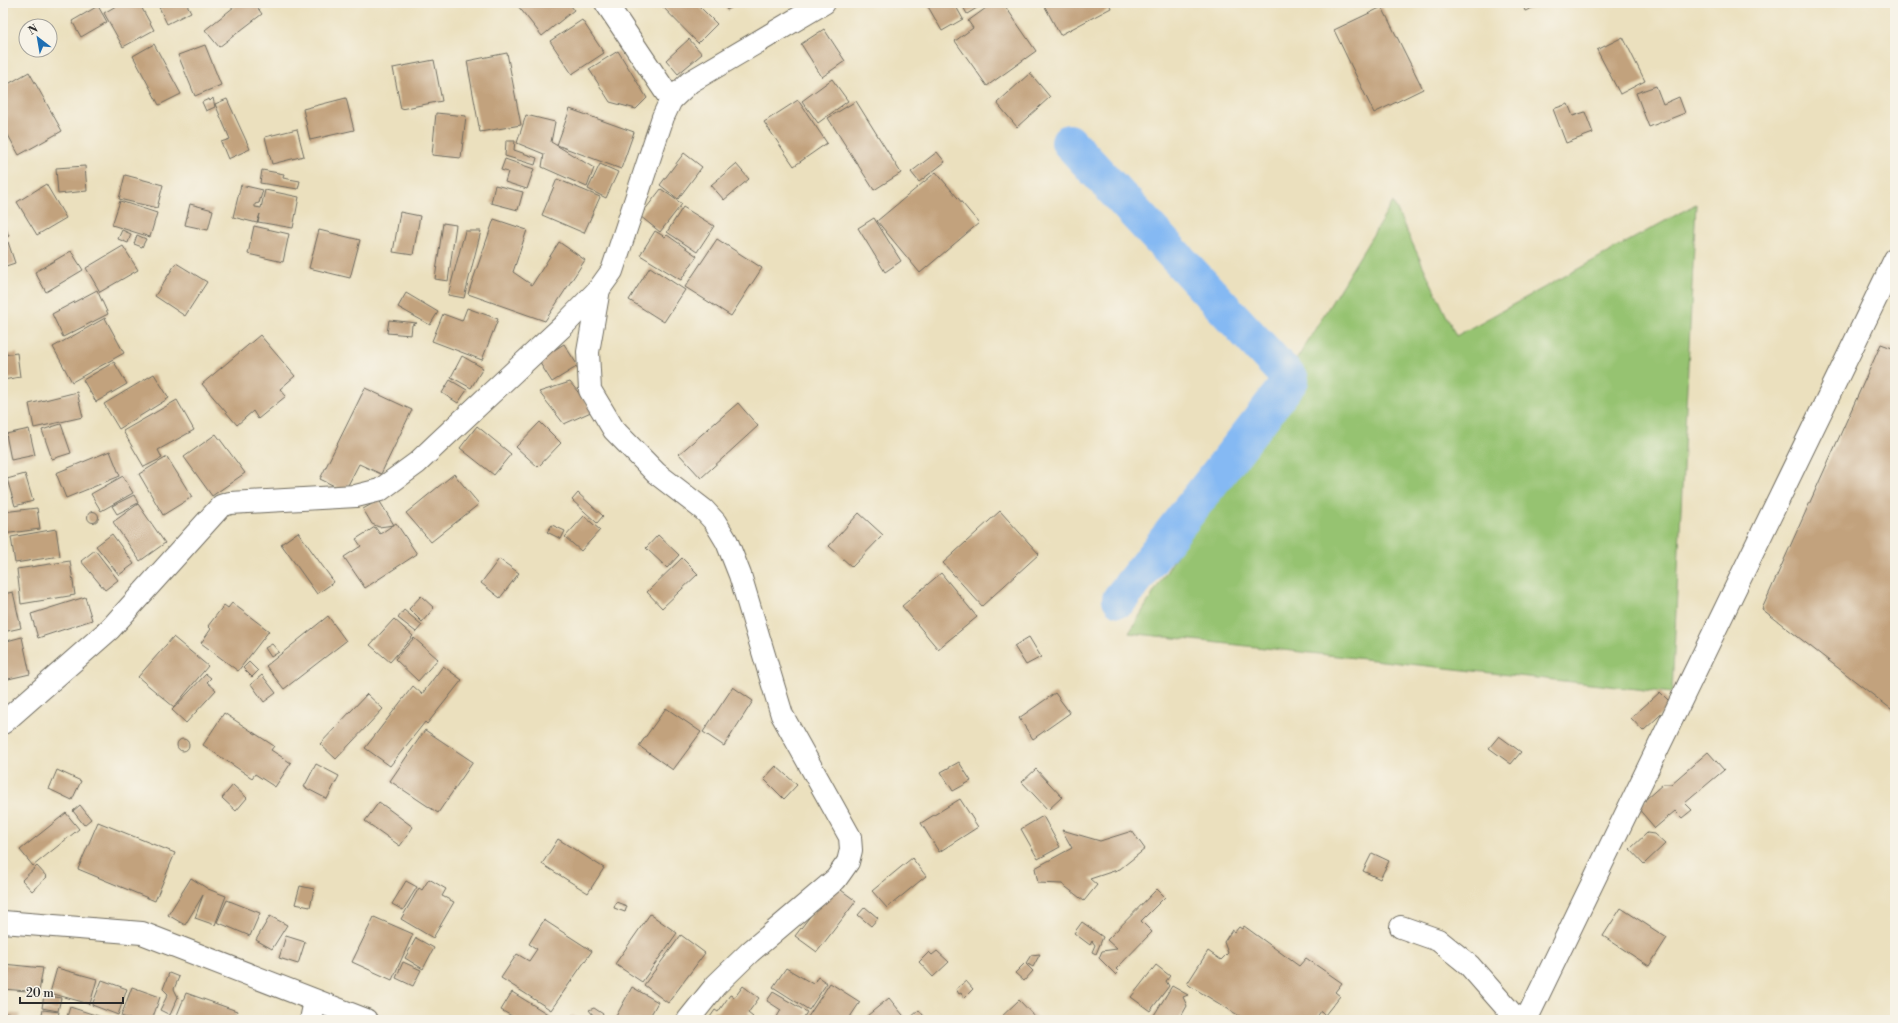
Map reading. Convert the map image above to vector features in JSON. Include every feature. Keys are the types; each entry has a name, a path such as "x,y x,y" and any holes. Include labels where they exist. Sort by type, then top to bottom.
{"street":[{"path":"606,3 671,100"},
{"path":"3,723 110,629 221,506 230,503 356,496 380,490 416,463 563,326 599,289 612,271 662,117 671,100 690,82 824,3"},
{"path":"1401,927 1438,940 1469,965 1512,1014 1526,1020 1895,259"},
{"path":"599,289 588,352 590,390 614,430 656,473 704,510 715,522 727,542 740,575 782,715 850,837 851,850 848,862 836,879 750,952 716,985 688,1020"},
{"path":"3,922 142,933 313,1011 366,1020"}],"green space":[{"path":"1393,202 1456,336 1696,204 1672,693 1129,633"}],"building":[{"path":"121,3 139,3 154,30 123,47 104,13"},
{"path":"167,3 186,3 191,12 167,24 159,7"},
{"path":"239,3 254,3 262,14 219,47 205,30"},
{"path":"522,3 569,3 574,10 542,36 518,6"},
{"path":"659,3 696,3 717,24 698,43"},
{"path":"723,3 737,3 738,4 727,10"},
{"path":"926,3 954,3 963,19 942,31"},
{"path":"961,3 985,3 967,14"},
{"path":"993,3 1003,3 1036,51 987,86 955,41 973,28 968,21"},
{"path":"1043,3 1109,3 1111,8 1060,35"},
{"path":"1522,3 1544,3 1525,11"},
{"path":"98,6 107,22 81,37 72,21"},
{"path":"1382,7 1423,89 1374,113 1334,30"},
{"path":"582,20 604,53 572,74 550,41"},
{"path":"824,29 845,61 822,77 801,44"},
{"path":"1623,37 1645,81 1620,94 1597,50"},
{"path":"689,39 702,54 678,74 666,60"},
{"path":"154,44 181,94 159,105 133,56"},
{"path":"205,45 221,85 195,96 178,55"},
{"path":"618,51 647,98 636,109 610,102 589,69"},
{"path":"507,53 521,125 480,132 467,61"},
{"path":"434,60 442,101 401,109 393,68"},
{"path":"29,72 62,131 19,155 8,135 3,138 3,87"},
{"path":"1030,73 1050,97 1017,127 997,103"},
{"path":"832,79 848,101 818,123 802,101"},
{"path":"1656,86 1663,104 1679,97 1685,113 1649,127 1636,93"},
{"path":"213,98 215,107 206,111 202,102 209,99 210,101"},
{"path":"346,98 354,130 310,140 303,109"},
{"path":"227,99 250,149 228,159 221,142 230,139 215,104"},
{"path":"798,100 827,143 794,166 764,122"},
{"path":"856,101 901,173 874,190 828,118"},
{"path":"1568,104 1573,116 1585,112 1593,133 1566,143 1553,109"},
{"path":"570,109 634,132 621,169 557,145"},
{"path":"436,113 466,116 461,158 432,155"},
{"path":"526,115 555,122 551,142 594,168 587,187 542,167 544,154 517,143"},
{"path":"297,129 304,156 272,164 265,137"},
{"path":"506,141 515,141 514,150 537,158 535,165 505,156"},
{"path":"937,152 945,162 919,182 911,172"},
{"path":"684,153 702,167 678,199 660,185"},
{"path":"505,159 534,169 527,189 505,182 508,172 501,170"},
{"path":"600,164 618,172 606,198 588,189"},
{"path":"736,164 749,179 724,200 711,185"},
{"path":"85,166 87,191 58,194 56,168"},
{"path":"262,170 284,174 283,178 300,181 298,189 260,183"},
{"path":"936,172 979,223 920,273 877,221"},
{"path":"125,175 163,185 157,208 119,199"},
{"path":"557,179 600,197 584,233 542,215"},
{"path":"46,184 66,218 37,235 17,202"},
{"path":"241,185 263,190 259,203 255,204 255,207 261,208 265,190 299,197 293,228 258,222 260,214 257,223 233,217"},
{"path":"495,185 523,192 518,210 491,203"},
{"path":"661,189 682,204 660,232 640,216"},
{"path":"120,201 157,213 150,237 112,225"},
{"path":"190,204 213,210 208,230 185,225"},
{"path":"683,207 714,226 697,252 667,232"},
{"path":"400,212 420,216 413,255 393,252"},
{"path":"874,218 901,261 885,272 858,228"},
{"path":"494,219 527,230 513,272 532,285 559,242 585,260 545,321 468,294"},
{"path":"3,222 9,236 3,238"},
{"path":"443,223 456,225 448,281 435,279"},
{"path":"254,226 289,234 283,262 248,254"},
{"path":"122,230 131,234 128,243 118,239"},
{"path":"319,230 360,240 350,278 309,268"},
{"path":"465,231 481,231 464,298 448,295"},
{"path":"655,231 665,237 667,235 697,256 681,280 640,255"},
{"path":"137,235 146,239 142,247 134,244"},
{"path":"717,239 762,268 731,316 685,287"},
{"path":"8,242 15,263 3,267 3,243"},
{"path":"123,246 138,270 100,292 86,268"},
{"path":"71,251 83,270 46,292 35,272"},
{"path":"176,263 207,282 185,316 155,296"},
{"path":"650,267 685,290 664,322 629,300"},
{"path":"97,290 108,314 63,337 52,314"},
{"path":"406,293 438,312 430,325 398,307"},
{"path":"467,308 498,319 482,360 432,341 443,314 462,321"},
{"path":"105,318 124,353 72,382 53,347"},
{"path":"389,320 417,323 412,325 411,335 387,333"},
{"path":"260,335 295,376 280,389 286,396 258,419 253,411 237,425 202,384"},
{"path":"564,344 578,366 552,382 538,360"},
{"path":"1881,344 1895,349 1895,712 1762,609"},
{"path":"17,353 20,377 3,380 3,355"},
{"path":"462,356 483,368 471,388 451,377"},
{"path":"114,362 127,384 96,402 83,380"},
{"path":"154,374 169,398 119,429 104,404"},
{"path":"450,380 467,390 458,403 442,393"},
{"path":"570,382 593,411 564,424 539,392"},
{"path":"365,388 412,410 381,474 359,464 345,491 320,479"},
{"path":"77,392 83,417 34,428 29,404"},
{"path":"177,400 194,430 158,450 162,458 144,467 123,431"},
{"path":"738,403 758,426 701,478 679,454"},
{"path":"540,422 561,443 538,467 516,447"},
{"path":"61,424 71,453 52,459 42,430"},
{"path":"477,426 511,454 494,475 460,448"},
{"path":"29,429 35,455 11,460 6,434"},
{"path":"216,434 245,473 212,496 184,457"},
{"path":"110,451 120,476 66,498 56,473"},
{"path":"167,457 192,497 163,515 139,474"},
{"path":"25,474 33,501 15,506 7,479"},
{"path":"454,474 479,504 431,542 406,513"},
{"path":"123,476 133,493 101,511 91,494"},
{"path":"578,493 603,516 597,523 572,500"},
{"path":"134,495 138,503 117,514 112,506"},
{"path":"379,500 394,525 379,527 372,524 363,509"},
{"path":"138,504 165,543 140,561 113,522"},
{"path":"37,508 40,529 3,534 3,512"},
{"path":"93,511 97,513 99,517 97,521 93,523 89,521 87,517 89,513"},
{"path":"1000,511 1039,554 982,606 943,563"},
{"path":"859,513 883,535 852,567 829,546"},
{"path":"584,516 600,530 581,551 565,537"},
{"path":"396,523 417,554 365,588 344,557 361,546 356,539 375,527 380,534"},
{"path":"552,525 565,531 561,539 547,532"},
{"path":"56,529 60,556 15,563 11,537"},
{"path":"298,532 334,582 317,594 281,544"},
{"path":"112,534 134,564 119,575 96,546"},
{"path":"658,535 679,555 667,568 646,548"},
{"path":"95,550 118,580 105,590 81,561"},
{"path":"682,558 698,574 662,608 647,592"},
{"path":"499,559 519,573 500,598 481,583"},
{"path":"70,561 75,595 21,604 17,569"},
{"path":"941,573 977,617 938,649 902,606"},
{"path":"13,592 21,628 3,632 3,594"},
{"path":"421,596 434,608 422,622 409,609"},
{"path":"85,597 92,620 38,638 31,614"},
{"path":"232,603 269,631 238,671 201,643 211,629 208,626 224,605 228,608"},
{"path":"404,610 422,625 416,632 398,618"},
{"path":"328,616 346,641 284,689 266,666"},
{"path":"394,619 413,636 390,662 370,645"},
{"path":"22,637 30,674 4,680 3,642"},
{"path":"173,637 208,666 174,707 138,677"},
{"path":"1029,637 1041,657 1026,665 1014,646"},
{"path":"414,638 438,659 418,681 395,659"},
{"path":"272,644 279,652 271,657 265,648"},
{"path":"249,662 258,671 252,677 243,668"},
{"path":"443,666 462,680 427,724 425,722 390,766 365,748 413,686 422,694"},
{"path":"206,674 211,678 207,682 216,690 186,723 172,710"},
{"path":"262,675 276,693 264,702 251,684"},
{"path":"733,687 753,701 724,746 703,732"},
{"path":"1660,692 1672,704 1643,731 1631,718"},
{"path":"1055,693 1070,713 1033,739 1019,718"},
{"path":"367,694 383,709 336,759 320,744"},
{"path":"666,708 701,732 673,770 639,746"},
{"path":"224,713 274,746 271,750 291,763 275,787 255,774 252,778 203,745"},
{"path":"425,730 473,762 438,813 390,781"},
{"path":"1499,736 1521,752 1511,764 1489,748"},
{"path":"181,739 185,739 189,745 185,751 181,751 177,747 177,743"},
{"path":"1708,752 1724,770 1685,803 1692,810 1682,818 1675,811 1655,828 1637,807 1663,784 1671,784"},
{"path":"959,762 971,781 953,791 941,772"},
{"path":"316,764 339,776 327,799 304,787"},
{"path":"776,766 797,785 784,799 764,779"},
{"path":"1036,769 1062,797 1048,810 1022,782"},
{"path":"57,770 81,781 72,800 49,789"},
{"path":"233,785 247,798 236,811 222,798"},
{"path":"960,799 978,827 939,852 921,823"},
{"path":"379,802 413,827 400,846 365,821"},
{"path":"80,805 91,819 84,825 73,811"},
{"path":"66,813 79,829 33,866 20,850"},
{"path":"1043,816 1060,847 1038,859 1021,829"},
{"path":"98,822 175,853 155,901 78,869"},
{"path":"1062,830 1100,841 1132,831 1145,849 1120,869 1090,879 1097,885 1084,901 1062,884 1038,883 1035,868 1072,848"},
{"path":"1647,833 1654,834 1665,844 1644,864 1630,849"},
{"path":"558,839 604,868 588,893 542,864"},
{"path":"1372,853 1389,861 1380,879 1363,871"},
{"path":"912,858 926,876 887,908 872,891"},
{"path":"37,866 47,877 32,891 22,880"},
{"path":"191,878 208,889 226,896 215,925 195,918 203,895 185,925 168,915"},
{"path":"429,879 446,889 442,896 454,902 433,938 401,919 419,888 422,890"},
{"path":"406,881 417,887 403,910 392,904"},
{"path":"834,885 856,901 817,952 795,936"},
{"path":"300,886 314,889 310,907 295,904"},
{"path":"1157,889 1165,897 1141,921 1152,932 1116,969 1119,972 1116,975 1099,958 1102,951 1117,949 1107,940"},
{"path":"227,900 260,913 250,936 217,922"},
{"path":"616,902 627,906 625,912 614,908"},
{"path":"865,907 878,918 871,926 858,915"},
{"path":"1621,908 1667,938 1649,966 1603,936"},
{"path":"650,914 677,933 642,982 615,964"},
{"path":"270,916 287,925 272,949 256,940"},
{"path":"374,917 413,934 392,980 352,962"},
{"path":"544,920 592,951 551,1010 501,978 517,954 529,961 537,949 529,944"},
{"path":"1082,922 1103,937 1096,954 1092,952 1095,945 1092,941 1090,945 1074,933"},
{"path":"1244,926 1299,966 1306,958 1342,983 1335,992 1340,996 1325,1015 1321,1011 1315,1020 1246,1020 1187,984 1208,951 1221,960 1228,953 1224,942 1232,930 1235,932 1239,927 1242,929"},
{"path":"681,935 705,953 668,1003 644,985"},
{"path":"286,936 305,942 298,964 279,958"},
{"path":"416,938 434,948 423,969 405,958"},
{"path":"937,951 949,962 933,977 919,962 929,952 932,955"},
{"path":"1040,954 1033,967 1026,963 1031,955"},
{"path":"403,962 421,970 413,986 396,978"},
{"path":"1025,963 1033,971 1024,981 1015,973"},
{"path":"3,964 43,968 39,992 3,989"},
{"path":"1156,965 1170,976 1166,981 1169,986 1150,1011 1131,997"},
{"path":"57,968 97,979 90,1004 50,993"},
{"path":"786,968 813,984 818,977 827,983 809,1010 773,987"},
{"path":"169,973 179,977 174,989 178,997 170,1015 160,1010 168,994 163,989"},
{"path":"102,980 127,989 118,1015 92,1005"},
{"path":"966,981 973,989 964,998 956,989"},
{"path":"830,983 860,1002 848,1020 806,1020"},
{"path":"743,986 759,998 748,1013 753,1017 751,1020 708,1020 715,1010 718,1012 730,995 735,997"},
{"path":"1172,986 1188,995 1183,997 1187,1006 1179,1020 1151,1020"},
{"path":"132,987 160,997 152,1020 132,1020 121,1016"},
{"path":"632,987 658,1002 648,1020 614,1020"},
{"path":"512,992 551,1016 549,1020 519,1020 501,1010"},
{"path":"773,992 807,1012 802,1020 775,1020 781,1010 767,1001"},
{"path":"186,993 237,1011 234,1020 175,1020"},
{"path":"44,995 61,998 58,1011 42,1008"},
{"path":"889,998 907,1020 862,1020"},
{"path":"1019,1000 1038,1020 998,1020"},
{"path":"70,1007 111,1020 66,1020"},
{"path":"594,1008 603,1014 600,1020 591,1017 593,1015 589,1010"},
{"path":"43,1010 59,1012 57,1020 41,1020"},
{"path":"919,1010 927,1020 908,1020"},
{"path":"3,1013 20,1014 19,1020 3,1020"},
{"path":"572,1015 580,1020 569,1020"}],"waterway":[{"path":"1069,142 1291,380 1120,599"}]}
